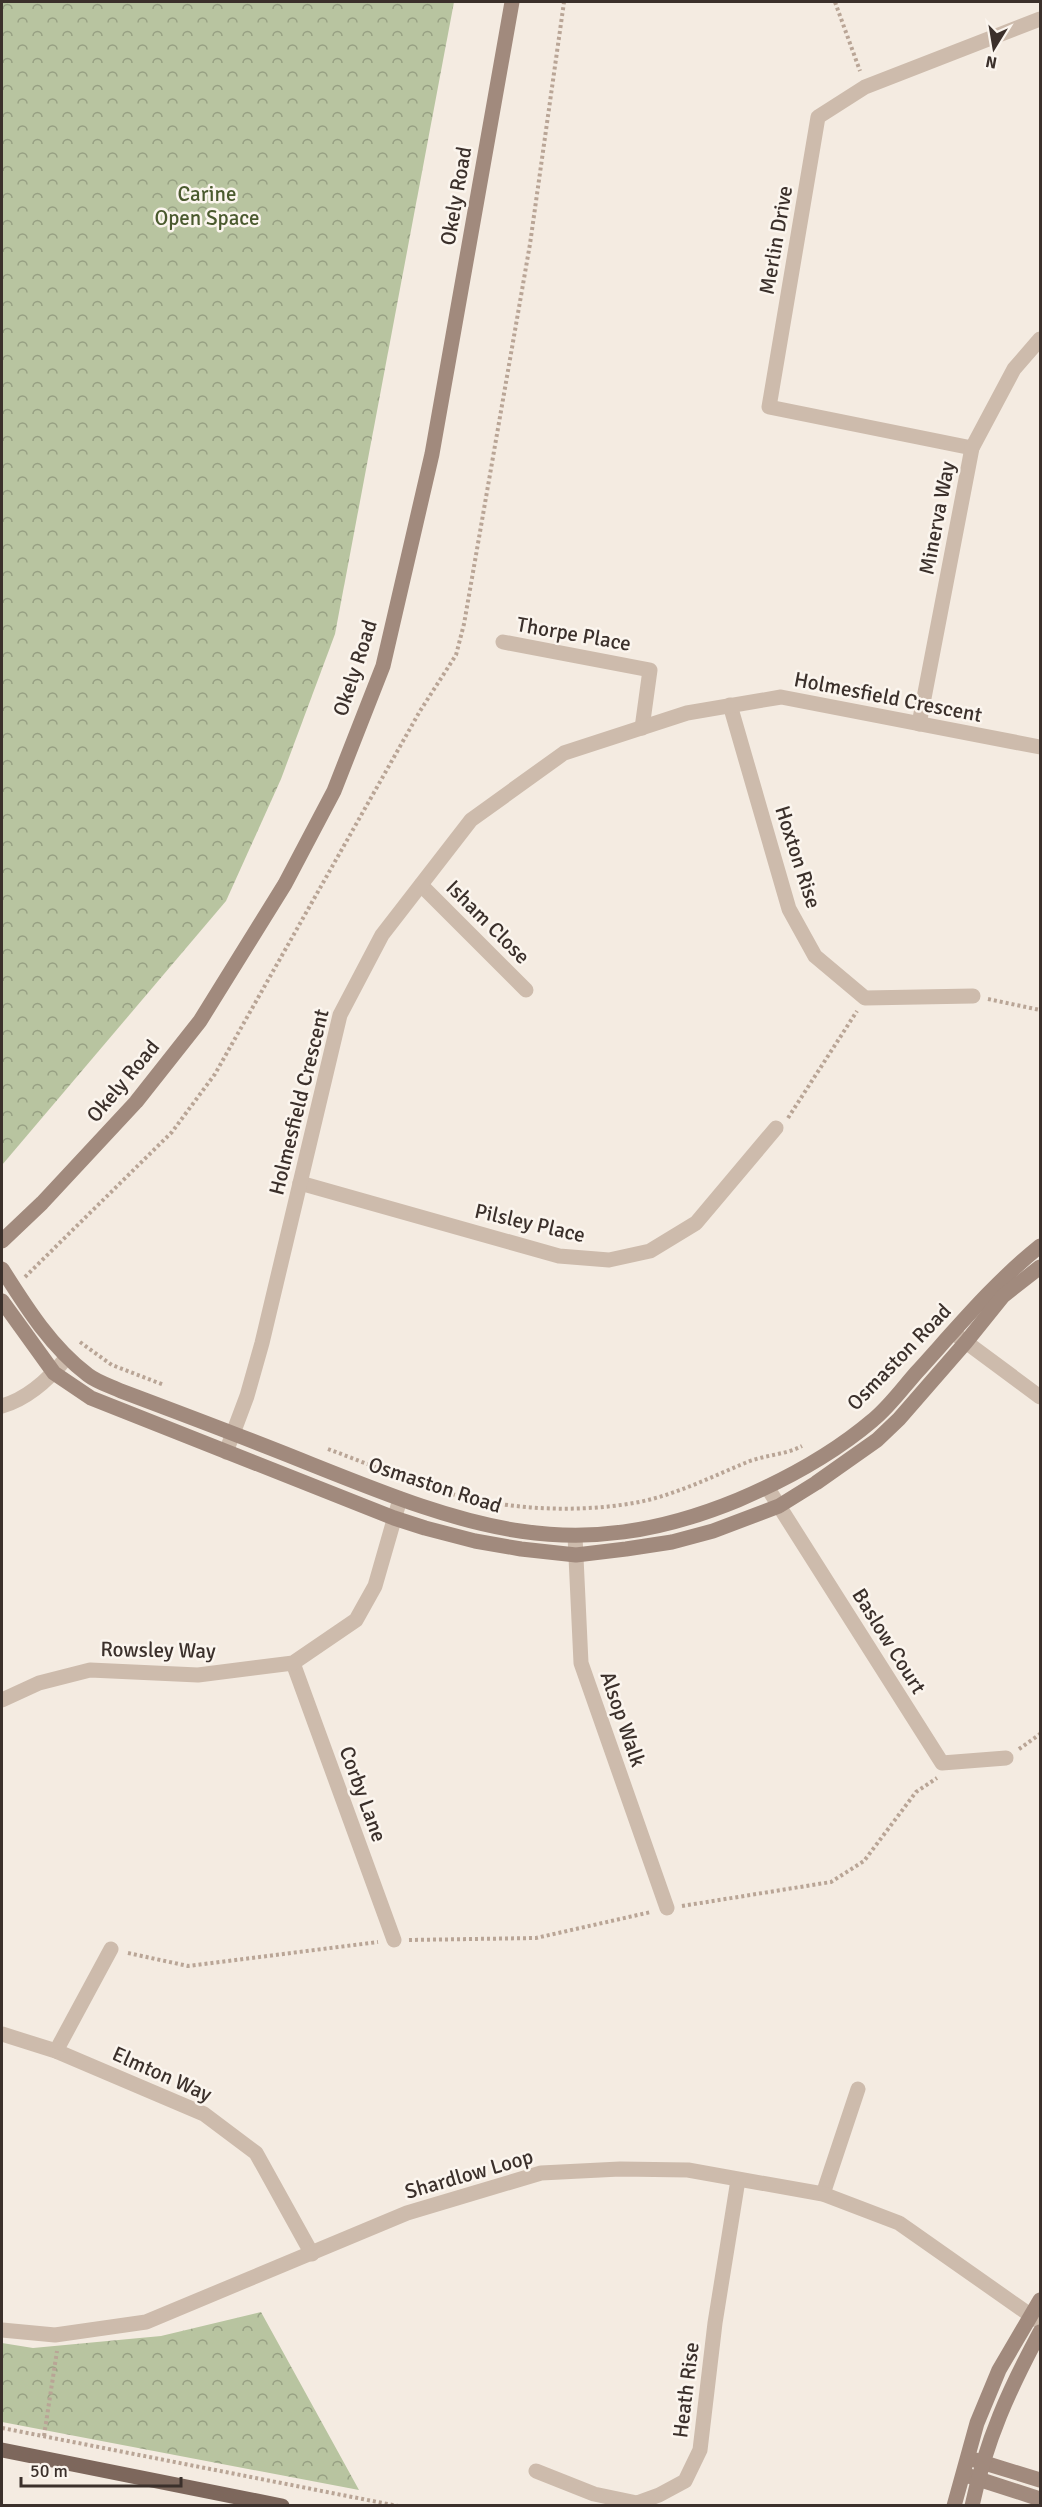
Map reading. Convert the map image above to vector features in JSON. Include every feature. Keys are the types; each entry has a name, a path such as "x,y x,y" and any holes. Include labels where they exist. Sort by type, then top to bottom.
{"main road":[{"path":"2,2450 282,2505"}],"street":[{"name":"Okely Road","path":"2,1241 42,1203 136,1102 200,1021 285,884 334,791 382,666 432,454 512,2"},
{"name":"Merlin Drive","path":"972,448 769,406 818,117 865,87 1041,19"},
{"name":"Minerva Way","path":"918,723 972,448 1014,369 1041,339"},
{"name":"Thorpe Place","path":"502,642 650,670 642,728"},
{"name":"Holmesfield Crescent","path":"226,1452 248,1396 262,1343 340,1015 382,935 471,820 564,753 687,714 782,697 1041,747"},
{"name":"Hoxton Rise","path":"730,705 789,909 815,956 865,998"},
{"name":"Isham Close","path":"421,885 526,990"},
{"path":"865,998 973,996"},
{"name":"Pilsley Place","path":"300,1183 559,1256 609,1260 650,1251 696,1223 776,1128"},
{"name":"Osmaston Road","path":"2,1269 40,1325 67,1357 90,1376 121,1391 400,1499 483,1526 575,1536 628,1531 670,1523 720,1507 767,1487 814,1462 874,1419 998,1283 1041,1246"},
{"name":"Osmaston Road","path":"2,1301 54,1373 92,1398 394,1518 475,1541 576,1555 672,1542 713,1531 779,1506 877,1440 899,1419 1003,1296 1041,1266"},
{"path":"953,1332 1041,1397"},
{"path":"2,1406 14,1402 54,1373 67,1357"},
{"name":"Baslow Court","path":"767,1487 942,1763"},
{"name":"Rowsley Way","path":"2,1700 39,1683 90,1670 198,1675 293,1663 356,1620 375,1586 400,1499"},
{"name":"Alsop Walk","path":"575,1536 581,1663 667,1908"},
{"name":"Corby Lane","path":"293,1663 394,1940"},
{"path":"942,1763 1006,1758"},
{"path":"56,2051 111,1949"},
{"name":"Elmton Way","path":"2,2034 56,2051 204,2114 256,2153 312,2254"},
{"path":"823,2194 858,2088"},
{"name":"Shardlow Loop","path":"2,2331 60,2334 146,2322 312,2254 407,2212 541,2173 620,2169 688,2170 823,2194 899,2223 1036,2318"},
{"name":"Heath Rise","path":"536,2471 594,2494 637,2503 659,2495 685,2481 700,2450 715,2323 738,2180"},
{"path":"954,2505 961,2473 977,2423 999,2370 1036,2318 1041,2300"},
{"path":"972,2505 977,2479 997,2418 1041,2332"},
{"path":"966,2457 1041,2480"},
{"path":"961,2473 1041,2499"}],"path":[{"path":"835,2 865,87"},
{"path":"973,996 1041,1010"},
{"path":"776,1128 792,1114 865,998"},
{"path":"25,1276 30,1287"},
{"path":"73,1337 112,1365 174,1389"},
{"path":"317,1445 446,1491 485,1501 545,1508 584,1509 635,1503 680,1491 749,1461 799,1448 808,1442"},
{"path":"1006,1758 1041,1734"},
{"path":"111,1949 188,1966 394,1940 536,1938 667,1908 831,1882 864,1861 916,1792 939,1776 942,1763"},
{"path":"44,2436 60,2334"},
{"path":"2,2428 398,2505"}],"green space":[{"name":"Carine Open Space","path":"2,2 454,2 335,634 281,779 226,901 2,1165"},
{"path":"261,2312 359,2490 2,2422 2,2343 33,2348 161,2336"}]}
